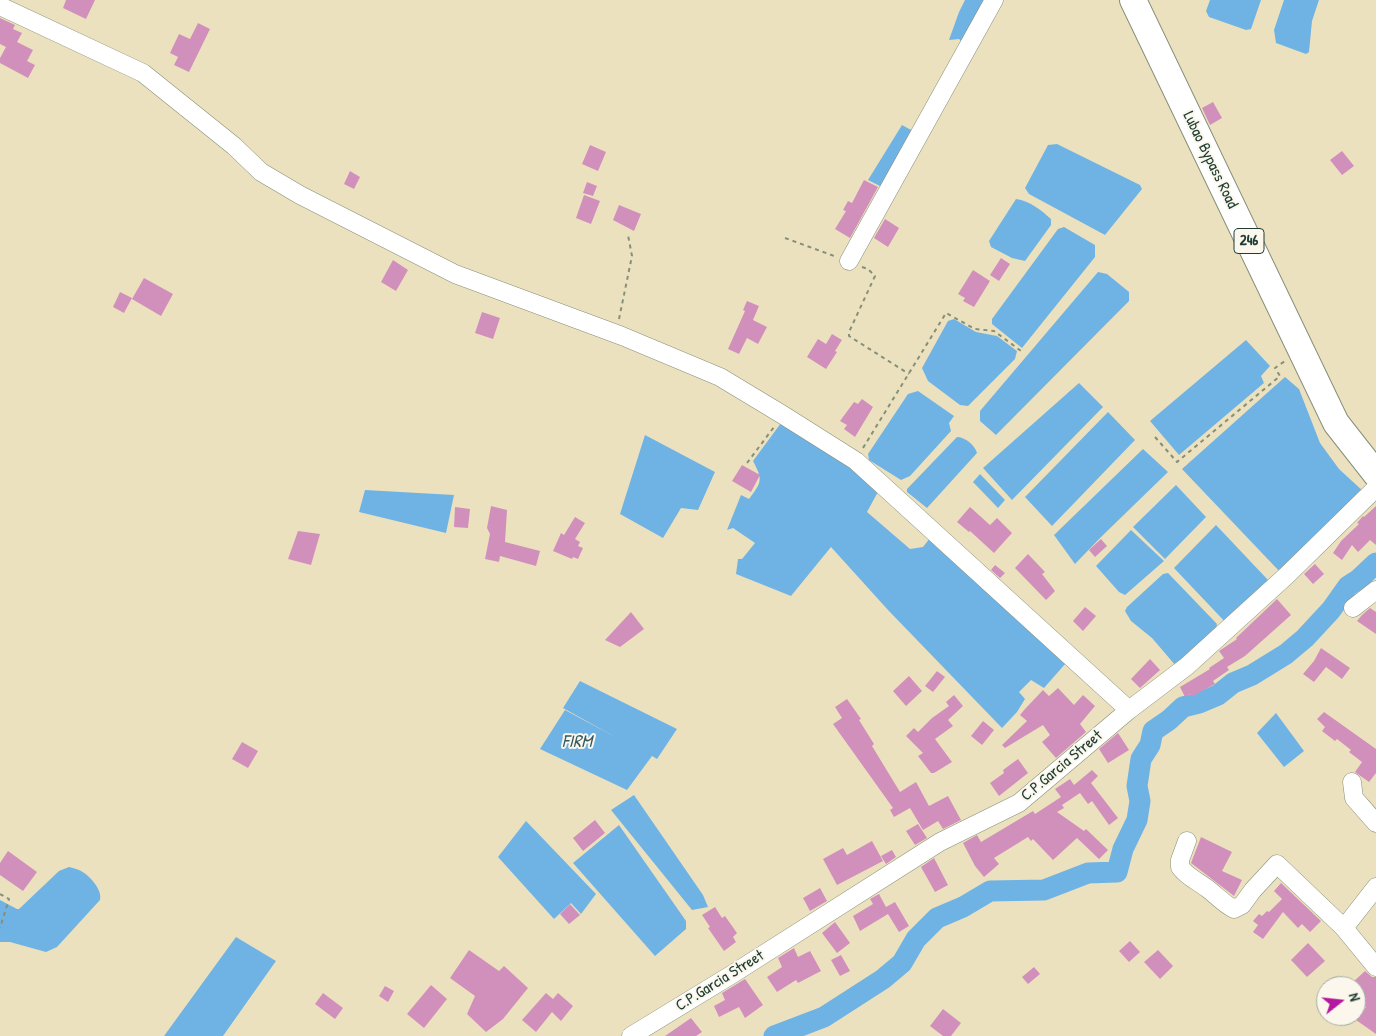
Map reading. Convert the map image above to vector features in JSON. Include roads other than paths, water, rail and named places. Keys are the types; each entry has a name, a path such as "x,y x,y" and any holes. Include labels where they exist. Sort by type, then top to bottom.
{"highway":[{"name":"Lubao Bypass Road","path":"1129,1 1336,423 1376,474"}],"street":[{"path":"849,262 994,0"},
{"path":"0,6 142,72 234,146 261,172 300,195 455,274 617,334 720,377 783,415 856,461 1129,710"},
{"name":"C.P.Garcia Street","path":"631,1036 940,842 1019,803 1129,710 1187,666 1286,576 1376,488"},
{"path":"1353,608 1376,590"},
{"path":"1352,782 1354,798 1376,823"},
{"path":"1187,841 1180,860 1180,867 1228,906 1234,909 1242,905 1277,864 1344,928 1376,967"},
{"path":"1344,928 1376,886"}],"water":[{"path":"965,0 988,0 964,44 959,39 949,40"},
{"path":"1210,0 1261,0 1251,29 1246,30 1209,17 1206,11"},
{"path":"1284,0 1319,0 1312,21 1309,52 1306,54 1276,43 1274,30"},
{"path":"902,125 913,131 882,187 868,180"},
{"path":"1057,144 1140,185 1142,189 1105,235 1029,194 1025,188 1048,145"},
{"path":"1016,199 1031,204 1051,219 1051,225 1025,261 1012,258 991,247 989,241"},
{"path":"1064,227 1095,245 1095,257 1022,348 992,324 992,319 1058,229"},
{"path":"1098,272 1107,274 1129,292 1129,301 996,435 980,421 980,411"},
{"path":"954,319 976,332 997,336 1017,351 1015,359 968,406 960,405 928,381 922,368 948,321"},
{"path":"1246,340 1270,366 1261,376 1264,383 1179,455 1150,421"},
{"path":"1285,377 1299,389 1320,443 1339,469 1364,492 1281,573 1182,469"},
{"path":"1079,383 1103,407 1012,500 983,468"},
{"path":"918,391 954,416 949,423 951,431 910,476 901,480 869,460 868,454 908,394"},
{"path":"1108,412 1135,440 1052,526 1025,497"},
{"path":"784,419 870,480 879,490 867,512 910,549 923,547 930,538 1066,663 1044,688 1031,680 1019,692 1025,699 1017,712 1002,728 888,610 831,547 791,596 736,574 738,559 742,559 755,543 733,528 727,530 741,495 749,499 759,485 760,477 753,461"},
{"path":"645,435 715,472 698,510 681,508 663,538 620,514"},
{"path":"957,437 969,442 977,453 927,508 907,492 907,489"},
{"path":"1143,449 1168,472 1075,564 1054,535"},
{"path":"980,474 1005,500 998,508 973,482"},
{"path":"1176,485 1206,517 1165,559 1133,527"},
{"path":"365,490 454,495 446,533 359,512"},
{"path":"1216,525 1268,580 1228,625 1174,568"},
{"path":"1131,530 1164,561 1125,595 1119,592 1096,566"},
{"path":"1168,573 1217,624 1215,631 1176,666 1152,638 1131,621 1125,611 1163,574"},
{"name":"FIRM","path":"580,681 677,729 657,759 652,756 627,790 540,749 565,710 617,738 563,708"},
{"path":"1276,713 1304,751 1284,767 1257,733"},
{"path":"634,795 703,895 708,907 692,910 611,810"},
{"path":"526,821 596,894 581,914 571,903 554,919 498,857"},
{"path":"619,825 686,921 686,929 655,956 573,863"},
{"path":"69,867 80,870 91,879 97,887 100,900 57,947 46,952 10,942 0,942 0,900 19,909 59,871"},
{"path":"236,937 276,961 223,1036 164,1036"}],"waterway":[{"path":"774,1036 824,1017 883,979 902,963 916,939 937,918 963,907 990,891 1044,890 1088,873 1117,872 1123,849 1137,820 1140,801 1137,786 1141,759 1150,745 1153,731 1183,707 1218,695 1233,683 1252,675 1286,654 1305,638 1331,610 1348,586 1359,579 1376,563"}]}
